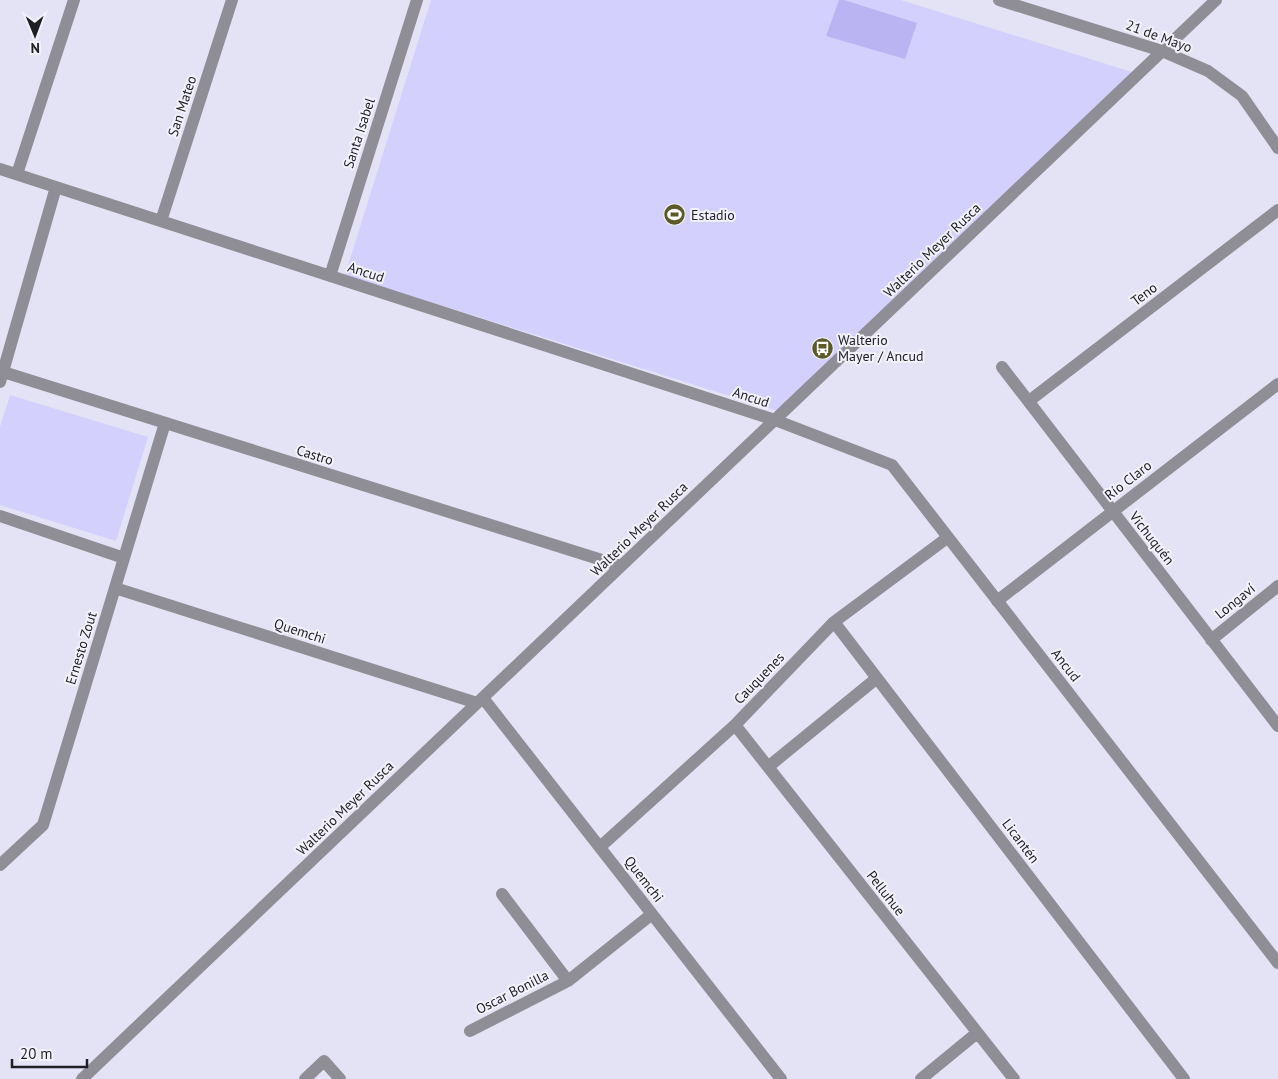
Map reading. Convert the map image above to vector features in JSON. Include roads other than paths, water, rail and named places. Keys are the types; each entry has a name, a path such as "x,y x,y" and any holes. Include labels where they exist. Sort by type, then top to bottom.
{"street":[{"path":"17,174 74,0"},
{"name":"San Mateo","path":"161,221 232,0"},
{"name":"Santa Isabel","path":"330,276 417,0"},
{"name":"21 de Mayo","path":"999,0 1162,52 1208,70 1242,96 1278,148"},
{"name":"Walterio Meyer Rusca","path":"82,1079 1216,0"},
{"name":"Ancud","path":"0,169 775,420 892,465 1278,963"},
{"path":"1,375 56,187"},
{"name":"Teno","path":"1028,401 1278,210"},
{"name":"Vichuquén","path":"1002,367 1278,726"},
{"name":"Castro","path":"1,375 165,423 621,566"},
{"name":"Río Claro","path":"997,601 1278,384"},
{"name":"Ernesto Zout","path":"0,865 43,825 165,423"},
{"path":"0,516 124,558"},
{"name":"Cauquenes","path":"600,847 735,725 834,622 947,538"},
{"name":"Longaví","path":"1211,640 1278,586"},
{"name":"Quemchi","path":"114,588 480,700 600,847 781,1079"},
{"name":"Licantén","path":"834,622 1184,1079"},
{"path":"768,767 878,678"},
{"name":"Pelluhue","path":"735,725 1014,1079"},
{"name":"Oscar Bonilla","path":"502,894 568,981"},
{"name":"Oscar Bonilla","path":"470,1031 568,981 652,914"},
{"path":"921,1079 977,1033"},
{"path":"305,1079 324,1061 340,1079"}],"place":[{"name":"Estadio","path":"675,215"},
{"name":"Walterio Mayer / Ancud","path":"822,348"}]}
